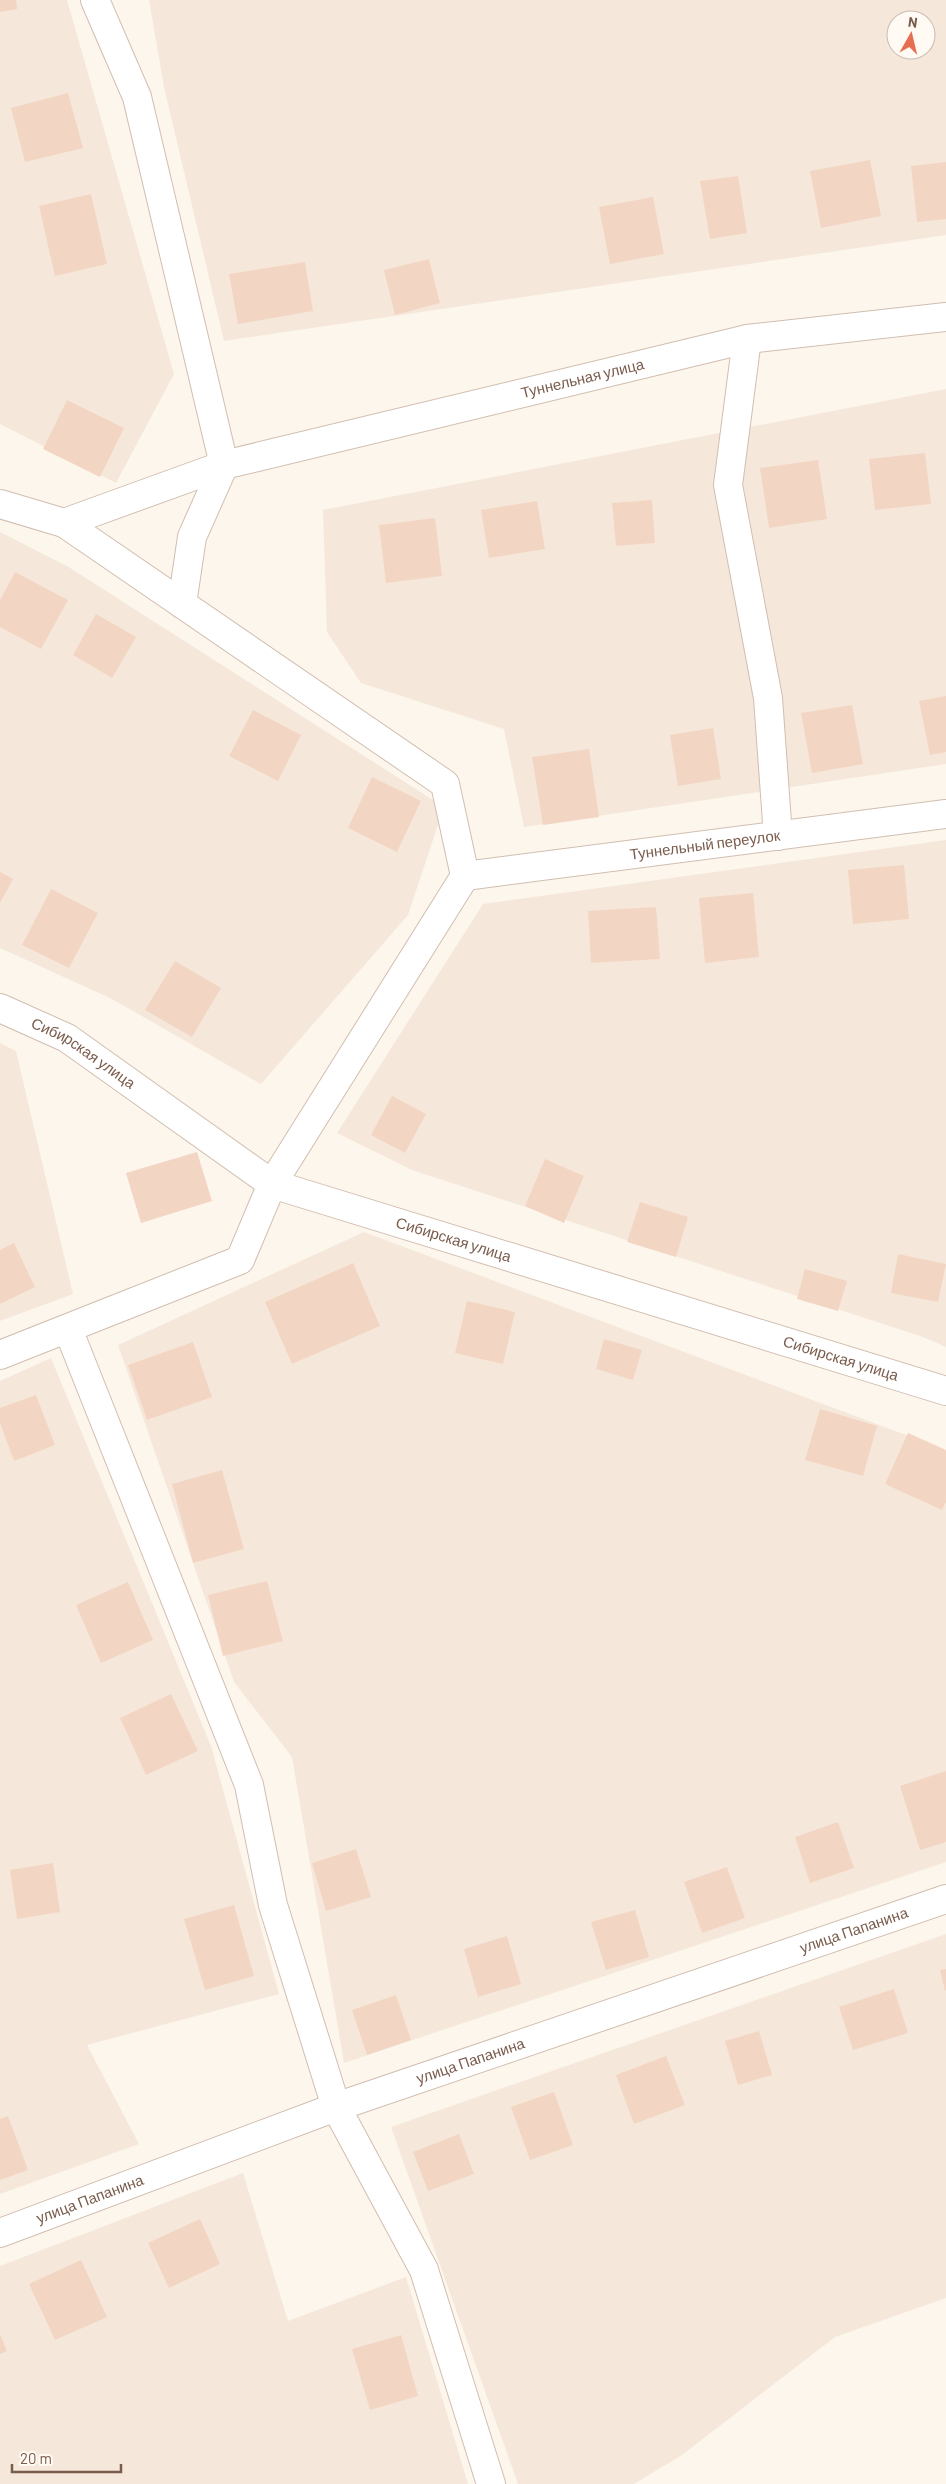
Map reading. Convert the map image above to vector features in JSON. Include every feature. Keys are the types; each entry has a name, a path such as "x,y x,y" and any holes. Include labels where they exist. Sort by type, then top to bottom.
{"street":[{"path":"95,0 137,97 224,465 192,537 182,604"},
{"name":"Туннельная улица","path":"64,523 224,465 747,339 946,318"},
{"path":"747,339 728,485 768,698 778,836"},
{"path":"0,504 64,523 445,784 465,876 272,1184 240,1260 0,1356"},
{"name":"Туннельный переулок","path":"465,876 946,814"},
{"name":"Сибирская улица","path":"0,1008 67,1038 272,1184 946,1390"},
{"path":"68,1329 249,1785 273,1905 336,2107 424,2270 491,2484"},
{"name":"улица Папанина","path":"0,2233 336,2107 946,1899"}],"shaded area":[{"path":"0,0 67,0 174,374 116,483 0,424"},
{"path":"149,0 946,0 946,235 224,341 164,87"},
{"path":"946,389 946,764 524,827 504,729 361,683 327,632 323,510"},
{"path":"0,532 67,566 444,807 408,915 261,1084 112,999 0,948"},
{"path":"946,840 946,1347 923,1337 412,1170 337,1133 483,904"},
{"path":"0,1043 16,1051 73,1294 0,1321"},
{"path":"364,1232 946,1450 946,1862 344,2063 292,1757 234,1682 118,1345"},
{"path":"51,1358 211,1746 279,1994 87,2045 139,2144 0,2194 0,1381"},
{"path":"946,1934 946,2298 835,2337 682,2455 634,2484 518,2484 391,2127"},
{"path":"243,2173 288,2321 406,2277 468,2484 0,2484 0,2266"}],"building":[{"path":"0,0 16,0 17,9 0,12"},
{"path":"68,93 83,148 25,162 11,108"},
{"path":"870,160 881,216 821,228 810,171"},
{"path":"946,162 946,219 917,222 911,166"},
{"path":"738,176 747,233 710,239 700,181"},
{"path":"91,194 107,264 55,276 39,206"},
{"path":"653,197 664,254 610,264 599,207"},
{"path":"429,259 440,303 395,315 384,270"},
{"path":"305,262 313,311 238,324 229,274"},
{"path":"67,400 124,428 100,477 43,449"},
{"path":"925,453 931,504 875,510 869,459"},
{"path":"818,460 827,519 769,528 760,468"},
{"path":"652,500 655,543 616,546 612,503"},
{"path":"537,501 545,549 489,558 481,510"},
{"path":"435,518 442,576 386,583 379,525"},
{"path":"15,572 68,600 41,649 0,627 0,600"},
{"path":"96,614 136,637 112,678 73,655"},
{"path":"946,696 946,752 930,755 919,701"},
{"path":"852,705 863,764 812,773 801,713"},
{"path":"253,710 301,735 278,781 229,756"},
{"path":"713,728 721,779 678,786 670,735"},
{"path":"589,749 599,817 543,825 532,757"},
{"path":"372,777 421,801 397,852 348,828"},
{"path":"904,865 909,919 853,924 848,870"},
{"path":"0,872 13,879 0,903"},
{"path":"51,889 98,913 69,968 22,945"},
{"path":"753,893 759,957 705,963 699,898"},
{"path":"656,907 660,959 591,963 588,911"},
{"path":"175,961 221,988 192,1037 145,1010"},
{"path":"392,1096 426,1114 405,1153 371,1135"},
{"path":"197,1152 212,1201 141,1223 126,1173"},
{"path":"545,1159 584,1176 564,1223 525,1206"},
{"path":"640,1202 688,1217 676,1257 627,1242"},
{"path":"14,1243 35,1287 0,1304 0,1250"},
{"path":"898,1254 946,1264 938,1302 891,1293"},
{"path":"353,1263 380,1326 292,1364 265,1302"},
{"path":"805,1269 847,1281 838,1311 797,1299"},
{"path":"467,1301 515,1312 503,1364 455,1353"},
{"path":"604,1339 642,1350 633,1380 596,1369"},
{"path":"193,1342 212,1397 147,1420 128,1365"},
{"path":"36,1395 55,1445 14,1461 0,1423 0,1408"},
{"path":"820,1409 877,1426 863,1476 805,1460"},
{"path":"908,1433 946,1450 946,1502 942,1510 885,1484"},
{"path":"222,1470 244,1549 193,1563 172,1484"},
{"path":"267,1581 283,1641 223,1656 208,1595"},
{"path":"128,1582 153,1640 101,1663 76,1605"},
{"path":"171,1694 198,1751 146,1775 120,1718"},
{"path":"946,1771 946,1842 920,1850 900,1786"},
{"path":"838,1822 854,1868 810,1883 795,1837"},
{"path":"356,1849 371,1897 326,1911 312,1863"},
{"path":"53,1863 60,1912 17,1919 10,1870"},
{"path":"727,1867 745,1918 702,1933 684,1882"},
{"path":"234,1905 254,1976 205,1990 184,1919"},
{"path":"635,1910 649,1957 606,1970 591,1922"},
{"path":"507,1936 521,1984 478,1997 464,1949"},
{"path":"946,1969 946,1990 945,1991 940,1970"},
{"path":"894,1989 908,2033 853,2050 839,2007"},
{"path":"396,1995 411,2040 367,2055 352,2010"},
{"path":"759,2031 772,2075 738,2085 725,2041"},
{"path":"666,2056 685,2105 634,2124 616,2075"},
{"path":"554,2092 573,2145 530,2160 511,2107"},
{"path":"8,2116 28,2170 0,2180 0,2119"},
{"path":"459,2134 474,2174 428,2191 413,2152"},
{"path":"200,2219 220,2264 169,2288 148,2243"},
{"path":"81,2260 107,2317 55,2340 29,2284"},
{"path":"0,2334 7,2351 0,2354"},
{"path":"401,2335 418,2396 370,2410 352,2349"}]}
